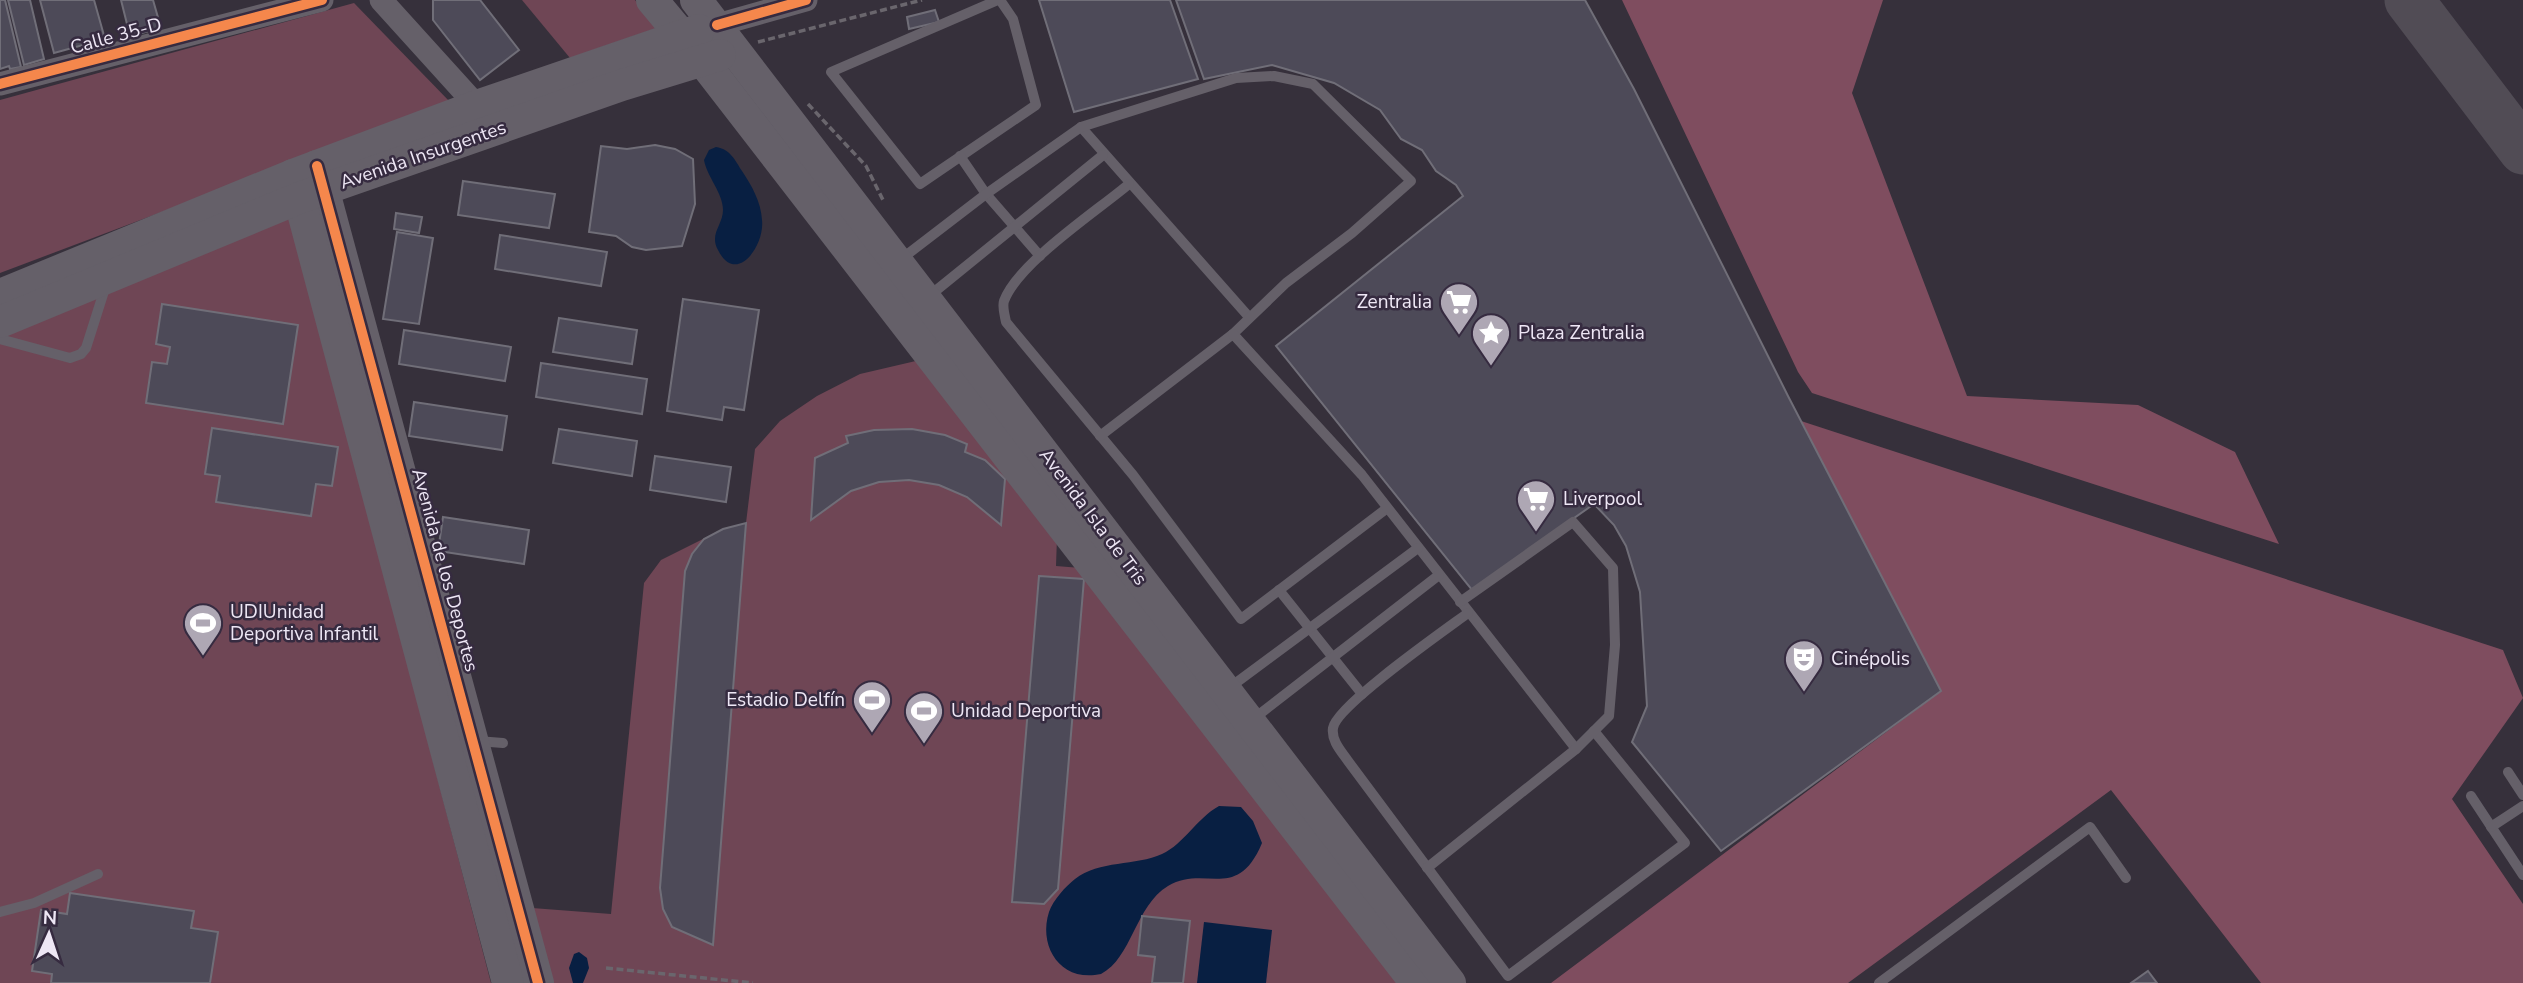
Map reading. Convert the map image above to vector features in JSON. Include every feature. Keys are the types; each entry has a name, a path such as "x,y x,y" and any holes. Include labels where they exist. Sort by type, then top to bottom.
{"main road":[{"name":"Avenida Isla de Tris","path":"652,0 702,60 1416,983"},
{"name":"Avenida Isla de Tris","path":"696,0 741,48 897,262 1450,983"},
{"name":"Avenida Insurgentes","path":"0,321 109,276 477,106 717,24"},
{"name":"Avenida Insurgentes","path":"0,295 308,182 741,48"},
{"name":"Avenida de los Deportes","path":"308,182 538,983"},
{"name":"Avenida de los Deportes","path":"468,744 508,983"}],"street":[{"name":"Calle 35-D","path":"0,84 322,0"},
{"path":"381,0 477,106"},
{"path":"717,24 806,0"}],"lane":[{"path":"999,0 1013,19 1036,105 920,184 831,72 999,0"},
{"path":"897,262 986,194 1081,127 1236,78 1274,76 1313,84 1411,181 1249,317 1233,334 1100,436"},
{"path":"1081,127 1249,317"},
{"path":"926,298 1103,155"},
{"path":"960,156 986,194 1040,256"},
{"path":"1129,184 1040,256 1014,284 1003,304 1006,322 1100,436 1241,619 1386,509"},
{"path":"0,339 70,358 81,355 86,348 109,276"},
{"path":"1233,334 1333,441 1576,750"},
{"path":"1427,869 1576,750 1609,716 1615,645 1613,568 1573,522 1460,602"},
{"path":"1225,690 1418,548"},
{"path":"1249,721 1439,575"},
{"path":"1279,590 1362,694"},
{"path":"1468,613 1362,694 1338,716 1333,728 1334,741 1508,976 1685,843 1594,731"},
{"path":"2508,772 2523,794"},
{"path":"2471,796 2523,875"},
{"path":"2491,827 2523,806"},
{"path":"1879,983 2090,827 2126,878"},
{"path":"0,912 34,903 99,874"}],"path":[{"path":"741,48 922,0"},
{"path":"606,968 753,983"}],"shaded area":[{"path":"522,0 635,0 657,28 570,58"},
{"path":"1622,0 1883,0 1852,93 1967,396 2138,405 2235,452 2279,544 1812,393 1798,372"},
{"path":"354,3 451,103 0,273 0,100"},
{"name":"UDIUnidad Deportiva Infantil","path":"290,213 491,983 0,983 0,331"},
{"name":"Estadio Delfín","path":"920,360 1057,537 1056,566 1081,568 1404,983 552,983 532,908 611,914 644,583 661,560 723,529 746,523 755,449 780,421 817,396 860,374"},
{"path":"1801,421 2503,650 2523,698 2452,799 2523,904 2523,983 2261,983 2111,790 1848,983 1551,983 1941,691"}],"water":[{"path":"716,147 725,150 734,159 752,188 761,213 762,230 759,241 748,258 741,263 733,264 725,260 716,244 723,210 704,160 709,150"},
{"path":"1219,806 1241,807 1253,821 1262,843 1242,872 1219,879 1182,880 1168,886 1148,906 1120,956 1101,974 1074,973 1056,959 1050,949 1046,925 1051,907 1068,885 1095,869 1152,858 1170,850"},
{"path":"1204,922 1272,930 1266,983 1197,983"},
{"path":"579,952 587,958 589,968 583,983 573,983 569,968 574,954"}],"building":[{"path":"0,0 5,0 21,67 10,69 9,66 0,69"},
{"path":"8,0 30,0 44,59 24,65"},
{"path":"40,0 94,0 105,39 54,53"},
{"path":"121,0 153,0 161,28 130,36"},
{"path":"433,0 480,0 519,50 480,80 433,20"},
{"path":"1039,0 1170,0 1198,79 1074,112"},
{"path":"1176,0 1585,0 1634,89 1788,396 1941,691 1721,851 1632,742 1647,706 1640,592 1626,546 1614,525 1594,504 1472,590 1276,346 1463,196 1456,185 1436,171 1422,150 1401,139 1380,110 1334,83 1272,65 1204,79"},
{"path":"935,10 939,22 909,29 907,17"},
{"path":"655,145 675,149 693,159 695,204 682,246 646,250 632,247 616,236 589,232 601,146 627,149"},
{"path":"463,181 555,194 549,228 458,215"},
{"path":"396,213 422,217 419,233 394,229"},
{"path":"397,232 433,238 419,324 383,319"},
{"path":"500,235 607,252 601,286 495,269"},
{"path":"683,299 759,310 744,410 724,407 722,420 667,411"},
{"path":"162,304 298,325 283,424 146,403 152,362 167,364 170,347 156,344"},
{"path":"559,318 637,330 632,364 553,352"},
{"path":"404,330 511,347 505,381 399,364"},
{"path":"541,363 647,379 642,414 536,397"},
{"path":"414,402 507,416 502,450 409,436"},
{"path":"212,428 338,447 332,486 316,484 311,516 216,502 220,476 205,474"},
{"path":"559,429 637,441 632,476 553,463"},
{"path":"912,429 945,435 967,444 965,452 985,460 1005,479 1001,525 967,497 939,485 909,480 879,482 851,491 811,520 815,458 848,443 846,436 874,430"},
{"path":"655,456 731,467 726,502 650,490"},
{"path":"443,517 529,530 524,564 438,551"},
{"path":"746,523 713,945 672,927 663,909 660,888 685,571 692,554 704,539 723,529"},
{"path":"1039,576 1084,579 1058,889 1044,904 1012,902"},
{"path":"70,893 194,911 191,928 218,932 210,983 51,983 52,974 32,971 41,910 67,914"},
{"path":"1142,916 1190,921 1183,983 1152,983 1155,957 1138,955"},
{"path":"2148,971 2157,983 2131,983"}],"taxiway":[{"path":"2409,0 2523,150"}],"cycle path":[{"path":"0,84 322,0"},
{"path":"717,25 806,0"},
{"path":"317,166 538,983"}],"place":[{"name":"Zentralia","path":"1459,336"},
{"name":"Plaza Zentralia","path":"1491,367"},
{"name":"Liverpool","path":"1536,533"},
{"name":"UDIUnidad Deportiva Infantil","path":"203,657"},
{"name":"Cinépolis","path":"1804,693"},
{"name":"Estadio Delfín","path":"872,734"},
{"name":"Unidad Deportiva","path":"924,745"}]}
